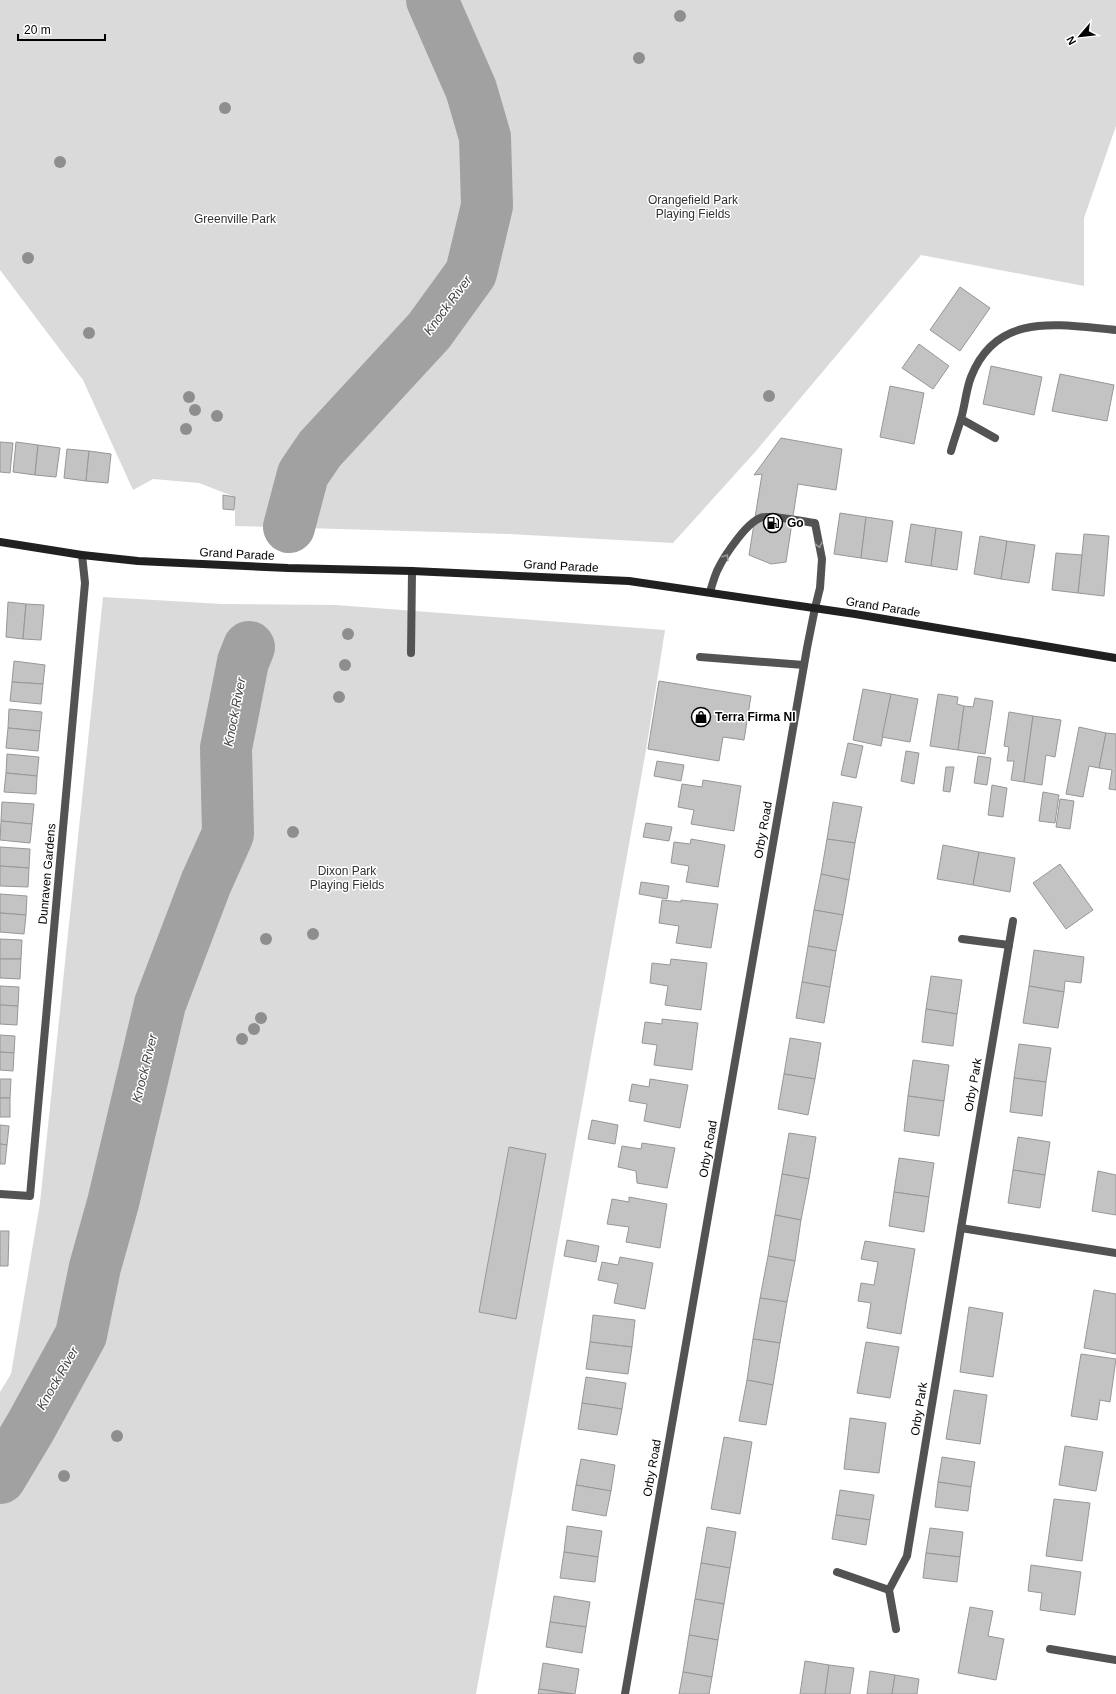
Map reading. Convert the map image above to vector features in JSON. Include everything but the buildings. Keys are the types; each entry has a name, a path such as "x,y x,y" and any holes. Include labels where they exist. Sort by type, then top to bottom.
{"street":[{"path":"951,450 961,419 971,378 978,362 992,344 1003,335 1014,330 1038,326 1116,330"},
{"path":"961,419 995,438"},
{"name":"Orby Road","path":"626,1694 804,665 820,588 822,559 815,523 764,516 754,522 735,542 717,572 710,592"},
{"name":"Grand Parade","path":"0,542 82,555 138,561 629,581 815,608 1116,658"},
{"name":"Dunraven Gardens","path":"0,1194 30,1196 85,584 82,555"},
{"path":"411,653 412,571"},
{"path":"700,657 804,665"},
{"name":"Orby Park","path":"889,1590 907,1556 960,1228 1013,921"},
{"path":"962,939 1009,945"},
{"path":"960,1228 1116,1253"},
{"path":"837,1572 889,1590 896,1629"},
{"path":"1050,1649 1116,1660"}],"green space":[{"path":"0,0 1116,0 1116,126 1084,218 1084,286 921,255 756,451 673,543 509,534 235,526 235,497 199,483 153,479 133,490 83,380 0,270"},
{"name":"Dixon Park Playing Fields","path":"103,597 222,604 336,605 665,630 646,750 476,1694 0,1694 0,1392 11,1374 40,1203"}],"waterway":[{"name":"Knock River","path":"289,527 303,474 320,449 429,331 471,273 487,206 485,137 471,89 432,0"},
{"name":"Knock River","path":"0,1478 30,1428 81,1335 95,1267 113,1203 160,1004 206,883 228,834 226,748 243,662 249,647"}],"place":[{"name":"Go","path":"773,523"},
{"name":"Terra Firma NI","path":"701,717"}],"park label":[{"name":"Orangefield Park Playing Fields","path":"693,207"},
{"name":"Greenville Park","path":"235,219"}]}
